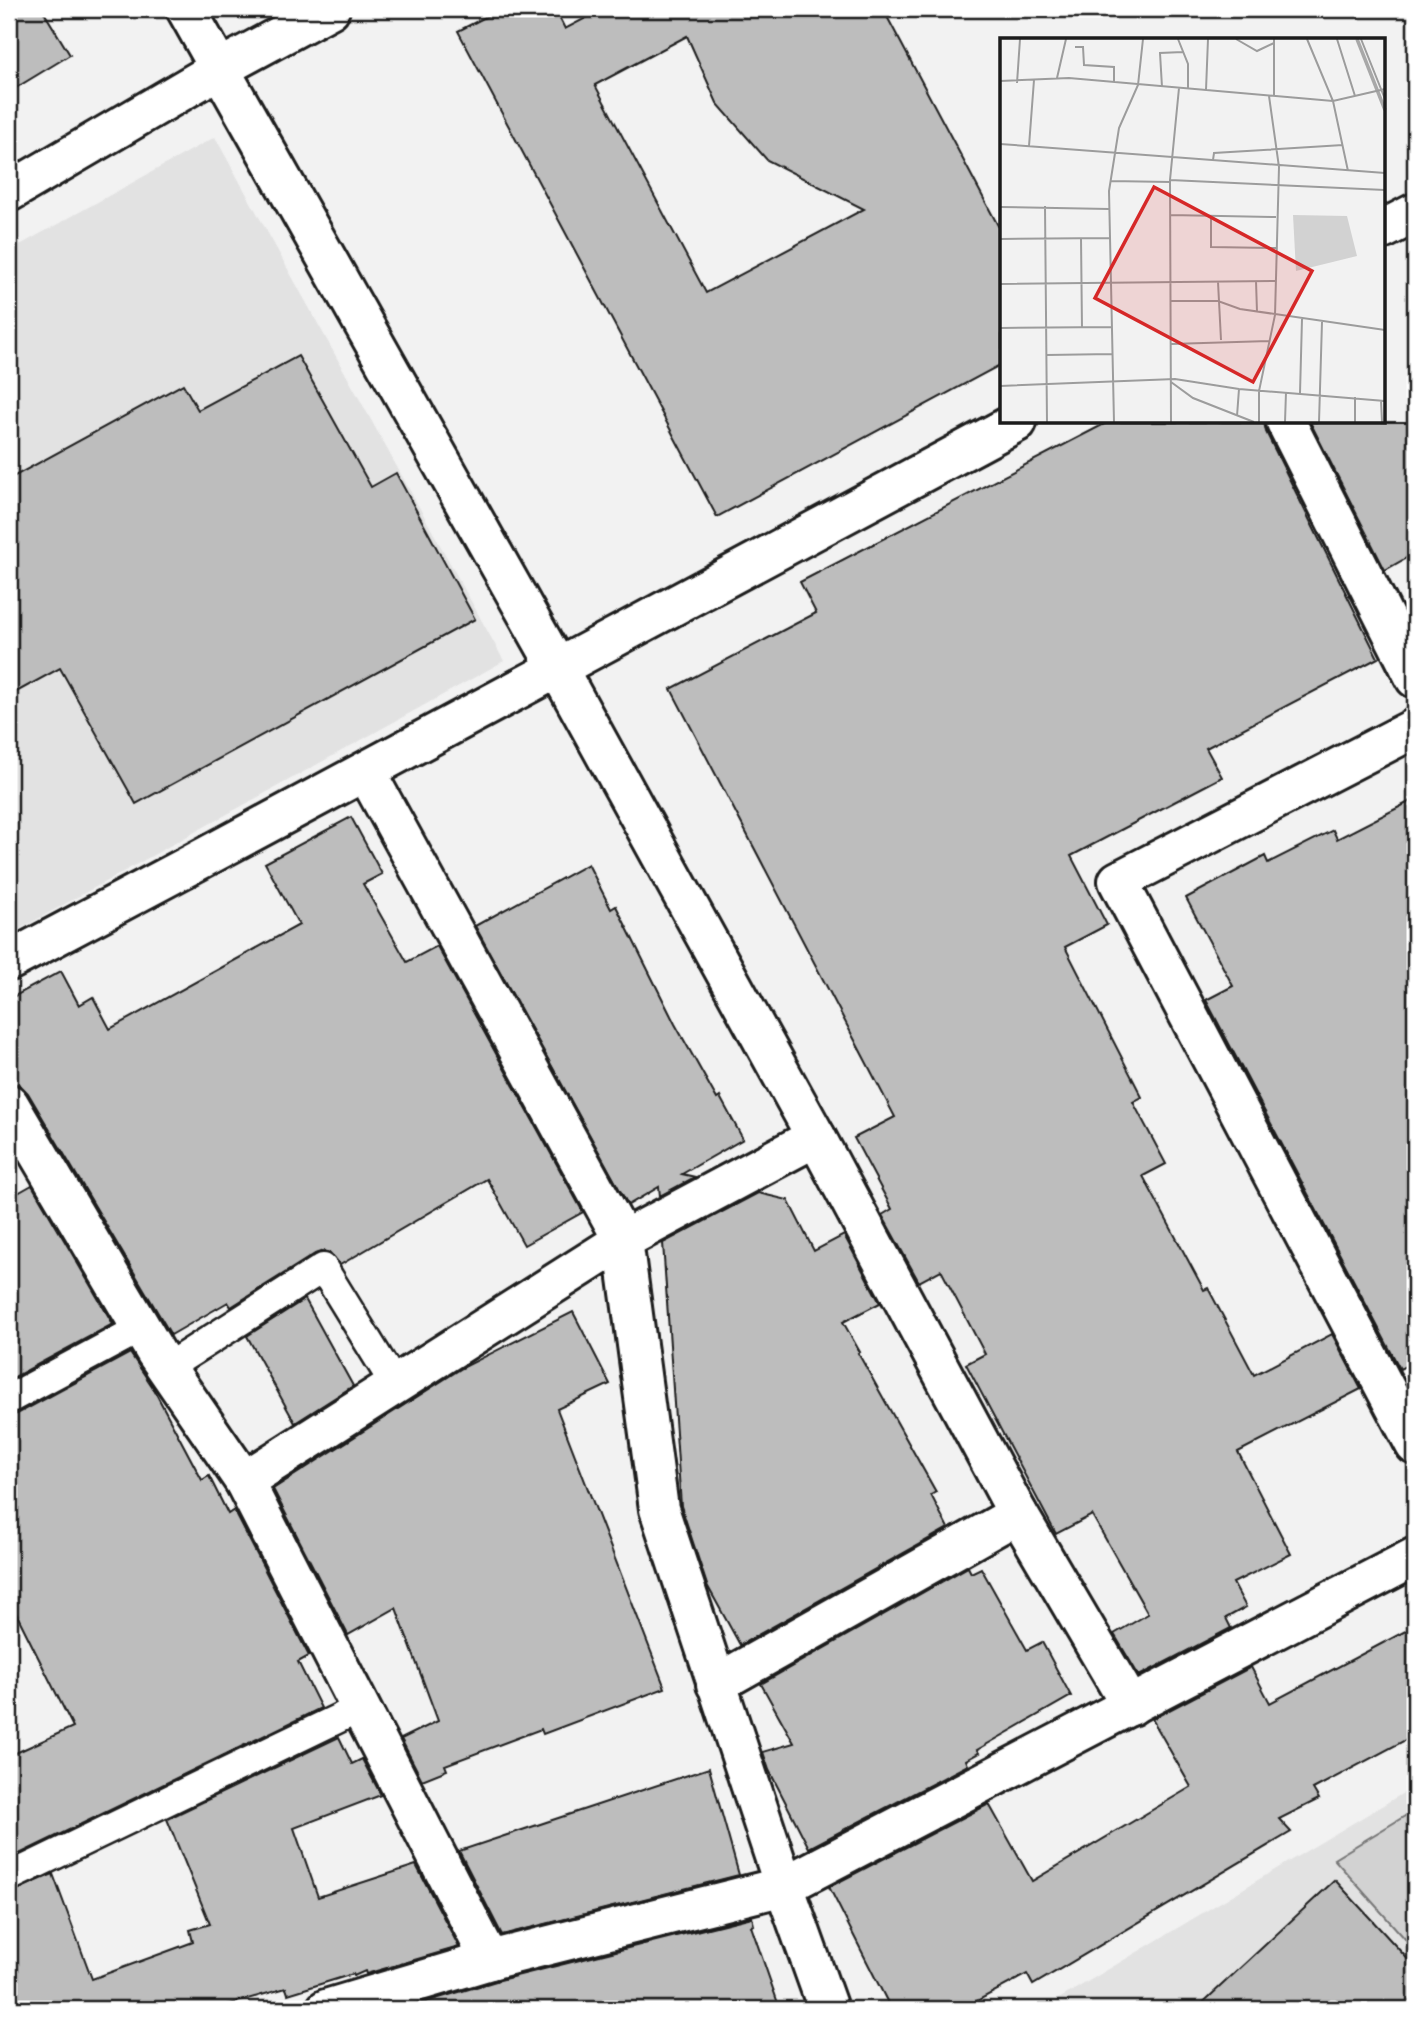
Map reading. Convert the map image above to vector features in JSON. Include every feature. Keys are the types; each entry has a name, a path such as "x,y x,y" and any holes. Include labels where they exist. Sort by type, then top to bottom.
{"street":[{"path":"186,9 557,667 816,1137 1018,1514 1131,1706"},
{"path":"9,192 219,69 330,9"},
{"path":"1386,228 1415,213"},
{"path":"9,961 1013,424"},
{"path":"1287,424 1415,678"},
{"path":"1415,728 1118,881 1415,1445"},
{"path":"366,772 623,1240 659,1509 783,1886 828,2009"},
{"path":"9,1104 141,1328 244,1481 490,1960"},
{"path":"244,1481 623,1240 816,1137"},
{"path":"716,1684 1018,1514"},
{"path":"331,2009 490,1960 783,1886 1415,1557"}],"lane":[{"path":"166,1368 323,1268 395,1385"},
{"path":"9,1399 141,1328"},
{"path":"9,1877 360,1708"}],"shaded area":[{"path":"215,137 504,661 9,935 9,251"},
{"path":"1415,1786 1415,2009 1042,2009"},
{"path":"1415,1810 1415,1950 1334,1859"}],"building":[{"path":"9,9 42,9 70,55 9,92"},
{"path":"501,9 555,9 565,29 603,9 883,9 1000,229 1000,365 717,517 458,31","holes":["687,36 717,103 767,160 864,209 706,293 595,85"]},
{"path":"298,356 371,487 396,473 475,619 136,804 60,668 9,696 9,479 183,384 198,410"},
{"path":"1415,422 1415,553 1385,570 1311,424"},
{"path":"1104,424 1264,424 1378,658 1206,748 1222,777 1071,856 1107,925 1065,947 1142,1097 1133,1102 1166,1164 1143,1176 1204,1290 1208,1288 1254,1375 1332,1334 1361,1389 1238,1452 1291,1554 1233,1583 1246,1607 1226,1618 1231,1628 1139,1676 1114,1634 1148,1614 1092,1515 1056,1534 966,1364 985,1354 941,1270 919,1282 882,1215 892,1209 854,1138 895,1117 671,689 816,613 800,582"},
{"path":"1415,799 1415,1361 1400,1369 1206,1000 1233,986 1186,898 1265,856 1268,863 1333,830 1337,839"},
{"path":"351,817 382,874 363,884 407,962 437,946 583,1212 524,1245 487,1179 340,1265 330,1253 323,1251 315,1254 231,1307 228,1302 171,1335 28,1093 20,1085 13,1083 9,1076 9,999 61,971 79,1005 93,997 110,1029 299,925 265,863"},
{"path":"588,864 611,909 616,906 675,1024 743,1139 682,1174 695,1177 660,1196 659,1187 628,1205 475,926"},
{"path":"32,1185 113,1324 9,1380 9,1198"},
{"path":"758,1193 788,1200 814,1251 844,1235 880,1303 843,1322 936,1492 931,1495 948,1528 740,1645 707,1585 681,1506 663,1243"},
{"path":"305,1299 353,1386 295,1423 247,1336"},
{"path":"573,1312 610,1384 557,1409 665,1688 543,1734 541,1729 445,1765 447,1770 422,1780 401,1739 438,1721 396,1608 348,1635 273,1489 462,1368"},
{"path":"130,1353 152,1386 202,1480 209,1476 228,1514 234,1510 309,1656 298,1662 321,1708 9,1859 9,1756 73,1727 9,1599 9,1416"},
{"path":"968,1567 971,1573 981,1568 1027,1650 1042,1642 1071,1696 977,1750 979,1753 966,1760 968,1765 809,1848 769,1770 763,1752 794,1743 761,1684"},
{"path":"1415,1626 1415,1735 1313,1789 1319,1799 1279,1819 1291,1832 1033,1985 1027,1974 962,2009 891,2009 829,1887 989,1804 1032,1881 1191,1787 1152,1719 1251,1667 1270,1703"},
{"path":"339,1737 352,1764 362,1759 381,1795 294,1828 318,1897 416,1865 459,1947 288,1994 286,1988 213,2009 9,2009 9,1893 53,1874 92,1979 193,1942 190,1930 210,1924 167,1819"},
{"path":"709,1768 739,1875 502,1935 459,1851"},
{"path":"1335,1880 1415,1967 1415,2009 1196,2009"},
{"path":"752,1917 754,1925 751,1926 780,2009 402,2009 496,1981"}]}
